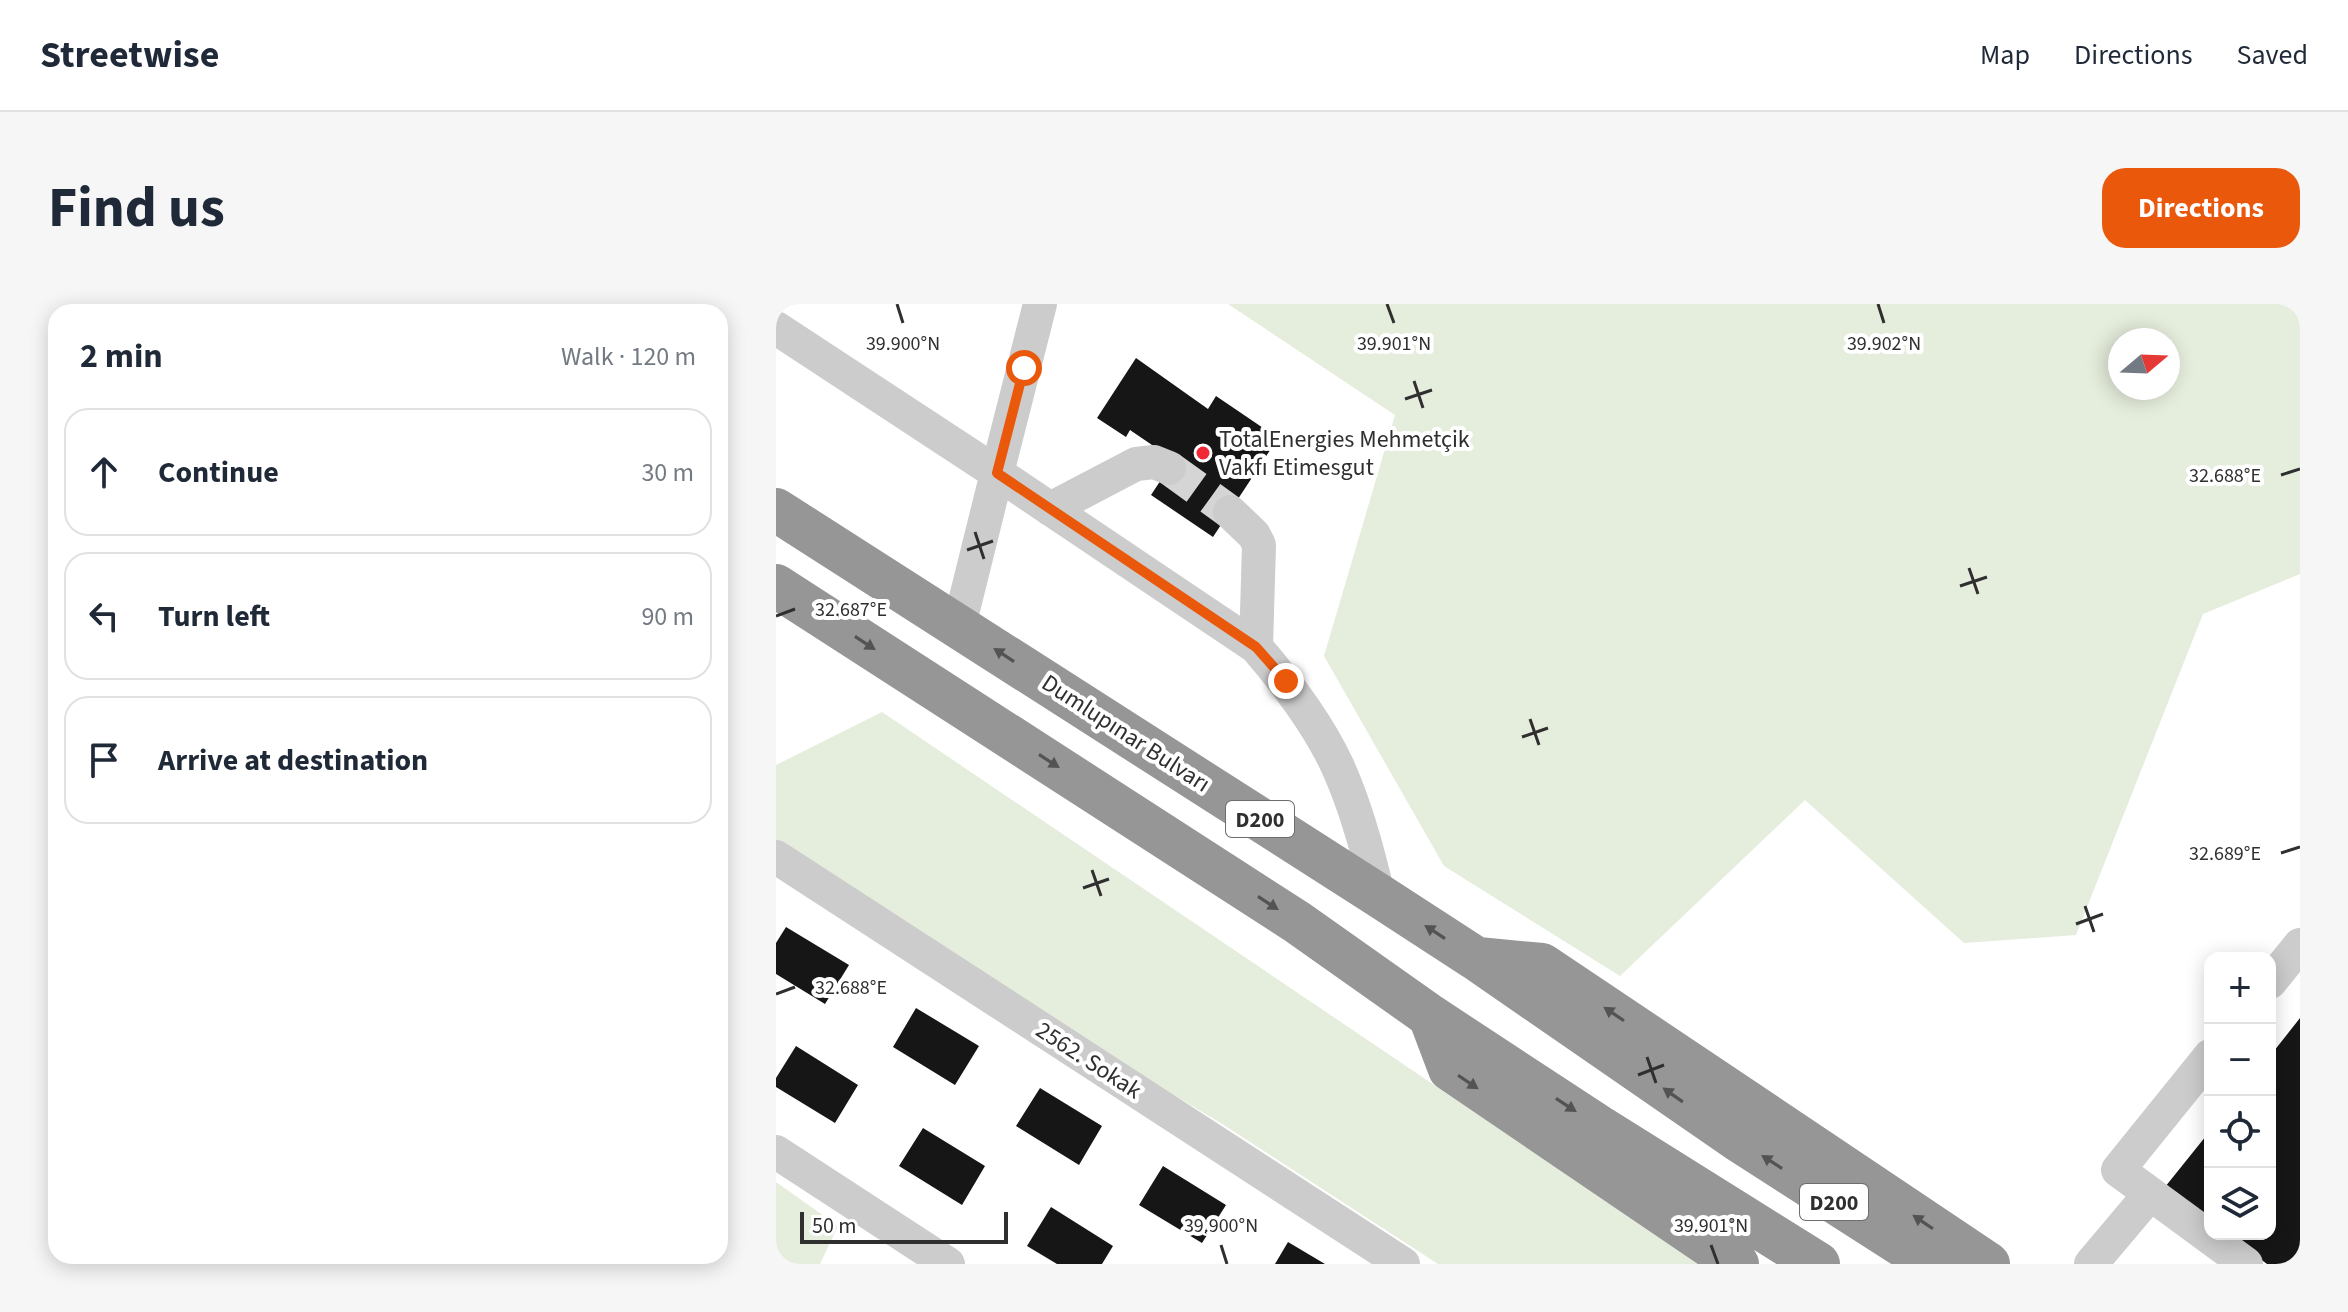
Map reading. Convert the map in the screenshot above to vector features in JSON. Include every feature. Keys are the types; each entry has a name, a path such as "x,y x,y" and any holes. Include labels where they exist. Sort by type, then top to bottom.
{"highway":[{"name":"Dumlupınar Bulvarı","path":"776,510 1475,958 1737,1139 1932,1264"},
{"name":"D200","path":"776,586 1297,922 1430,1016 1818,1264"},
{"name":"Dumlupınar Bulvarı","path":"1475,958 1542,965 1988,1264"},
{"path":"1430,1016 1450,1069 1737,1264"}],"street":[{"path":"959,626 1040,304"},
{"path":"776,328 1256,647 1286,681 1336,763 1368,850 1378,895"},
{"path":"1050,509 1136,464 1154,462 1169,468"},
{"path":"1230,512 1254,535 1259,545 1256,647"},
{"name":"2562. Sokak","path":"776,857 1403,1264"},
{"path":"2276,975 2300,945"},
{"path":"2204,1063 2118,1170 2246,1264"},
{"path":"776,1152 940,1262"},
{"path":"2091,1264 2150,1194"}],"green space":[{"path":"1228,304 2300,304 2300,574 2203,614 2076,935 1964,943 1805,800 1620,976 1444,866 1324,656 1395,415"},
{"path":"882,712 1699,1264 1438,1264 1219,1122 1001,992 823,877 776,840 776,765"},
{"path":"776,1182 838,1226 820,1264 776,1264"}],"building":[{"path":"1136,358 1208,409 1216,396 1278,438 1213,537 1151,495 1174,460 1130,430 1126,437 1097,418"},
{"path":"786,927 849,965 825,1004 776,974 776,943"},
{"path":"916,1008 979,1046 955,1085 893,1047"},
{"path":"2300,1018 2300,1264 2267,1264 2235,1240 2276,1240 2276,1048"},
{"path":"796,1046 858,1085 835,1123 776,1087 776,1078"},
{"path":"1040,1088 1102,1126 1079,1165 1016,1126"},
{"path":"923,1128 985,1166 962,1205 899,1166"},
{"path":"2204,1138 2204,1216 2165,1187"},
{"path":"1163,1166 1226,1205 1202,1243 1139,1205"},
{"path":"1051,1207 1113,1246 1102,1264 1057,1264 1027,1246"},
{"path":"1288,1242 1325,1264 1275,1264"}],"tunnel":[{"path":"1169,468 1230,512"}],"place":[{"name":"TotalEnergies Mehmetçik Vakfı Etimesgut","path":"1203,453"}],"route":[{"path":"1024,368 997,473 1256,647 1286,681"}]}
